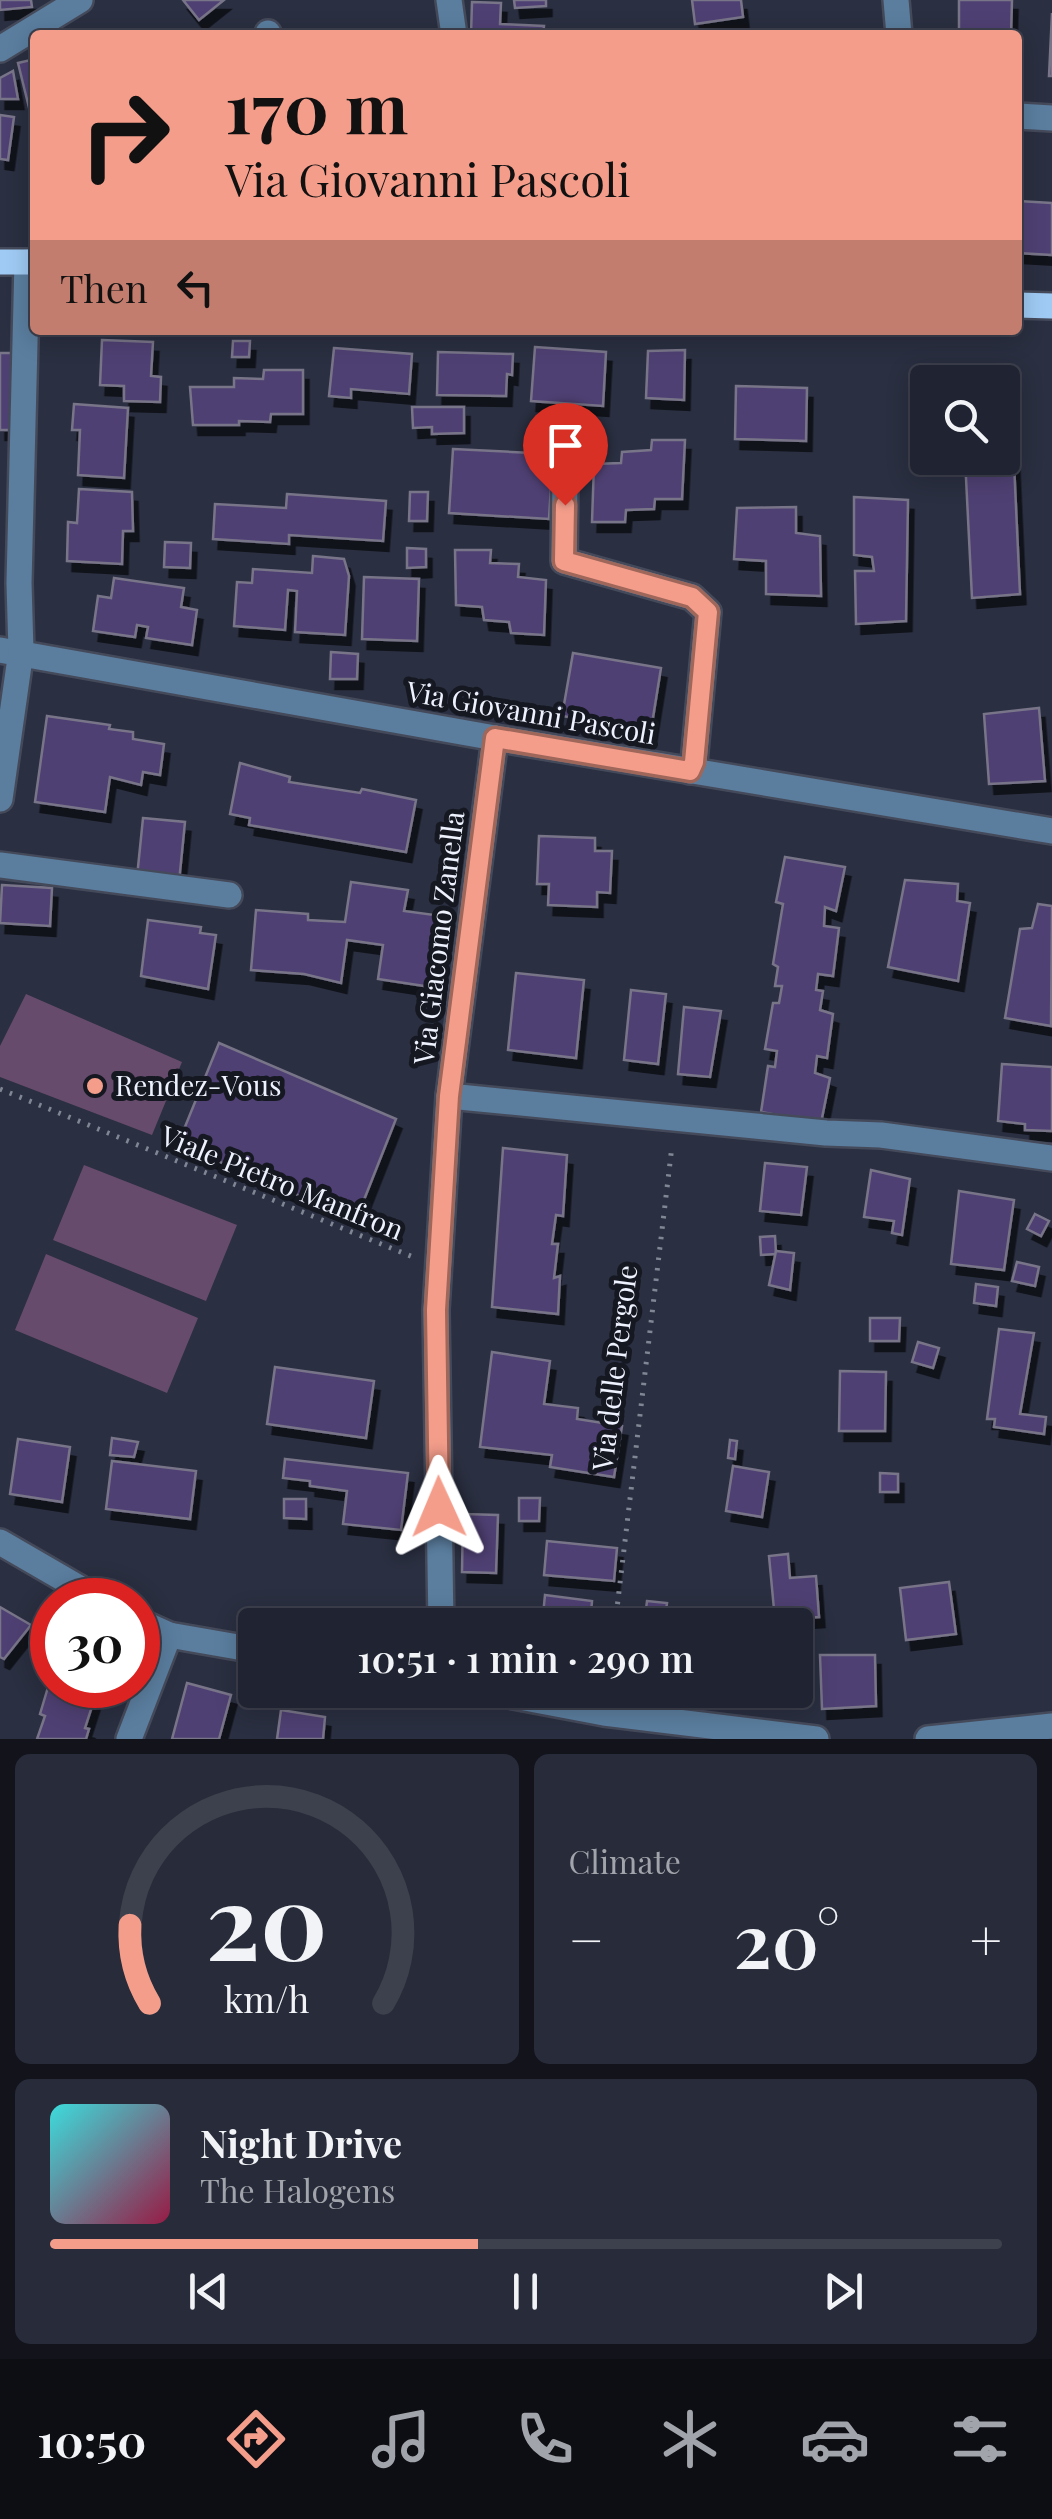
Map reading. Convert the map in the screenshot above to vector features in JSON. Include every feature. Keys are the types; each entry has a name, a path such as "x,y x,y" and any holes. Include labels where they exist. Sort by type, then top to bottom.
{"main road":[{"path":"0,262 30,262"},
{"path":"1022,305 1052,306"}],"street":[{"path":"31,30 80,0"},
{"path":"449,0 453,30"},
{"path":"896,0 899,30"},
{"path":"0,49 30,31"},
{"path":"1022,116 1052,118"},
{"path":"0,800 10,650 19,583 30,289"},
{"path":"565,478 564,561 692,597 708,612 690,771"},
{"name":"Via Giovanni Pascoli","path":"10,650 495,738 1052,831"},
{"name":"Via Giacomo Zanella","path":"441,1608 436,1310 449,1096 495,738"},
{"path":"0,865 229,895"},
{"path":"449,1096 881,1136 1052,1158"},
{"path":"0,1542 62,1578"},
{"path":"160,1631 238,1647"},
{"path":"129,1739 169,1635"},
{"path":"577,1708 816,1739"},
{"path":"928,1739 1052,1726"}],"path":[{"name":"Viale Pietro Manfron","path":"0,1089 439,1267"},
{"name":"Via delle Pergole","path":"617,1608 676,1118"}],"shaded area":[{"path":"26,994 182,1062 152,1135 0,1077 0,1046"},
{"path":"84,1165 237,1225 206,1301 53,1240"},
{"path":"46,1254 198,1318 167,1393 15,1330"}],"building":[{"path":"0,0 31,0 32,7 0,10"},
{"path":"183,0 224,0 199,20"},
{"path":"514,0 546,0 546,6 515,8"},
{"path":"692,0 741,0 743,17 695,24"},
{"path":"959,0 1012,0 1011,30 959,30"},
{"path":"472,2 501,3 500,24 544,26 544,30 471,30"},
{"path":"1052,13 1052,76 1049,76"},
{"path":"30,60 30,112 18,63"},
{"path":"13,71 18,99 0,99 0,78"},
{"path":"0,115 14,117 8,160 0,159"},
{"path":"1022,201 1052,203 1052,255 1022,253"},
{"path":"102,340 153,342 151,376 161,377 160,402 124,401 124,386 100,385"},
{"path":"233,341 250,341 249,357 232,357"},
{"path":"535,347 606,352 603,406 531,401"},
{"path":"334,348 412,354 409,394 351,389 351,398 329,396"},
{"path":"685,350 684,400 646,398 648,351"},
{"path":"438,352 513,354 506,396 437,395"},
{"path":"0,353 17,353 18,430 0,430"},
{"path":"264,370 303,370 303,414 271,414 270,422 193,425 190,387 234,387 234,378 263,379"},
{"path":"736,386 807,388 806,441 735,439"},
{"path":"74,404 128,408 124,478 78,475 80,430 72,430"},
{"path":"412,407 464,407 464,433 432,434 432,427 413,428"},
{"path":"652,440 685,440 682,499 655,499 654,509 626,510 625,522 592,522 594,464 621,463 622,452 651,450"},
{"path":"453,449 553,454 549,519 449,513"},
{"path":"966,475 1015,475 1020,594 972,598"},
{"path":"79,489 132,492 133,531 123,531 122,564 67,561 68,522 77,523"},
{"path":"410,492 428,492 427,521 409,521"},
{"path":"287,494 386,501 383,541 289,535 289,544 213,539 215,504 286,508"},
{"path":"854,497 908,500 906,621 856,624 855,571 874,571 872,557 854,555"},
{"path":"796,507 796,533 820,536 821,596 766,594 766,561 734,559 737,508"},
{"path":"165,542 191,543 190,568 164,567"},
{"path":"407,548 426,549 426,567 407,568"},
{"path":"455,550 491,550 490,563 519,564 518,577 546,580 544,635 511,633 509,622 484,620 482,607 456,605"},
{"path":"313,556 344,559 349,576 345,635 295,632 297,591 288,590 285,630 234,626 237,582 252,583 253,569 312,573"},
{"path":"364,577 419,579 417,641 362,639"},
{"path":"114,578 184,588 181,607 197,610 192,645 146,638 148,627 137,625 135,637 93,631 98,596 111,598"},
{"path":"331,652 358,654 357,679 330,679"},
{"path":"573,653 661,668 651,730 562,716"},
{"path":"1039,708 1045,781 989,784 984,714"},
{"path":"47,716 110,725 109,729 133,732 133,739 164,744 160,775 143,772 141,785 110,777 105,812 35,802"},
{"path":"240,763 290,777 289,782 360,793 362,789 416,800 406,852 249,825 250,818 230,814"},
{"path":"143,818 185,822 179,882 137,877"},
{"path":"539,836 595,838 595,851 612,851 610,893 597,892 597,907 548,905 549,884 537,884"},
{"path":"785,857 845,867 836,911 825,907 824,926 839,928 833,976 818,974 816,990 823,991 820,1010 833,1014 827,1058 817,1056 815,1073 830,1078 821,1123 761,1112 768,1066 775,1067 777,1051 765,1049 773,1003 779,1003 782,986 775,986 778,967 773,964 783,904 776,902"},
{"path":"905,880 958,884 957,901 970,903 958,981 888,967"},
{"path":"351,882 408,890 404,911 442,916 431,987 378,979 383,945 347,940 341,983 304,974 251,970 256,910 345,922"},
{"path":"2,885 52,888 50,926 0,923"},
{"path":"1038,904 1052,906 1051,1026 1005,1018 1020,929 1032,928"},
{"path":"148,920 201,927 200,933 216,935 208,989 141,976"},
{"path":"516,973 584,980 576,1058 508,1050"},
{"path":"631,990 666,994 658,1064 624,1060"},
{"path":"684,1007 721,1011 710,1077 678,1074"},
{"path":"219,1043 396,1119 356,1220 178,1144"},
{"path":"1002,1064 1052,1067 1052,1131 1025,1130 1025,1124 998,1121"},
{"path":"503,1148 567,1155 563,1216 556,1215 552,1244 558,1244 554,1278 560,1276 558,1314 492,1307"},
{"path":"765,1163 807,1167 801,1215 760,1211"},
{"path":"871,1170 910,1179 902,1235 892,1233 894,1221 864,1217"},
{"path":"959,1191 1014,1200 1004,1270 951,1264"},
{"path":"1035,1214 1049,1221 1041,1236 1027,1229"},
{"path":"775,1236 776,1254 761,1255 760,1237"},
{"path":"776,1251 794,1253 790,1290 769,1285"},
{"path":"1017,1262 1039,1267 1035,1286 1012,1281"},
{"path":"976,1284 998,1287 996,1306 974,1303"},
{"path":"870,1318 900,1318 899,1341 870,1341"},
{"path":"999,1329 1034,1333 1020,1414 1046,1417 1044,1434 994,1427 995,1419 987,1419"},
{"path":"918,1342 939,1348 933,1368 912,1362"},
{"path":"492,1352 550,1361 544,1404 578,1408 577,1419 622,1426 614,1477 550,1467 552,1455 480,1447"},
{"path":"275,1367 374,1381 366,1438 267,1424"},
{"path":"840,1371 886,1372 885,1431 839,1431"},
{"path":"112,1438 138,1442 134,1457 110,1455"},
{"path":"18,1439 70,1447 62,1502 10,1494"},
{"path":"730,1440 737,1441 735,1459 728,1458"},
{"path":"285,1459 408,1473 401,1530 343,1524 347,1491 283,1478"},
{"path":"112,1461 196,1471 190,1519 106,1509"},
{"path":"733,1466 769,1472 762,1517 726,1511"},
{"path":"880,1473 898,1474 898,1492 880,1492"},
{"path":"519,1498 540,1498 539,1521 519,1521"},
{"path":"284,1499 306,1499 306,1519 284,1518"},
{"path":"463,1514 498,1515 496,1573 462,1572"},
{"path":"547,1541 617,1548 614,1581 544,1575"},
{"path":"788,1554 790,1578 816,1576 819,1617 813,1617 813,1608 774,1608 769,1556"},
{"path":"949,1582 956,1634 906,1640 900,1588"},
{"path":"545,1595 592,1601 591,1608 544,1608"},
{"path":"647,1601 667,1603 666,1608 646,1608"},
{"path":"0,1607 30,1626 4,1659 0,1657"},
{"path":"820,1655 875,1655 876,1706 822,1709"},
{"path":"187,1683 231,1695 219,1739 172,1739"},
{"path":"42,1708 91,1708 86,1739 37,1739 45,1716 40,1714"},
{"path":"281,1710 325,1717 323,1739 277,1739"}],"place":[{"name":"Rendez-Vous","path":"95,1086"}],"route":[{"path":"439,1507 436,1310 449,1096 495,738 690,771 694,762 708,612 692,597 564,561 565,505"}]}
